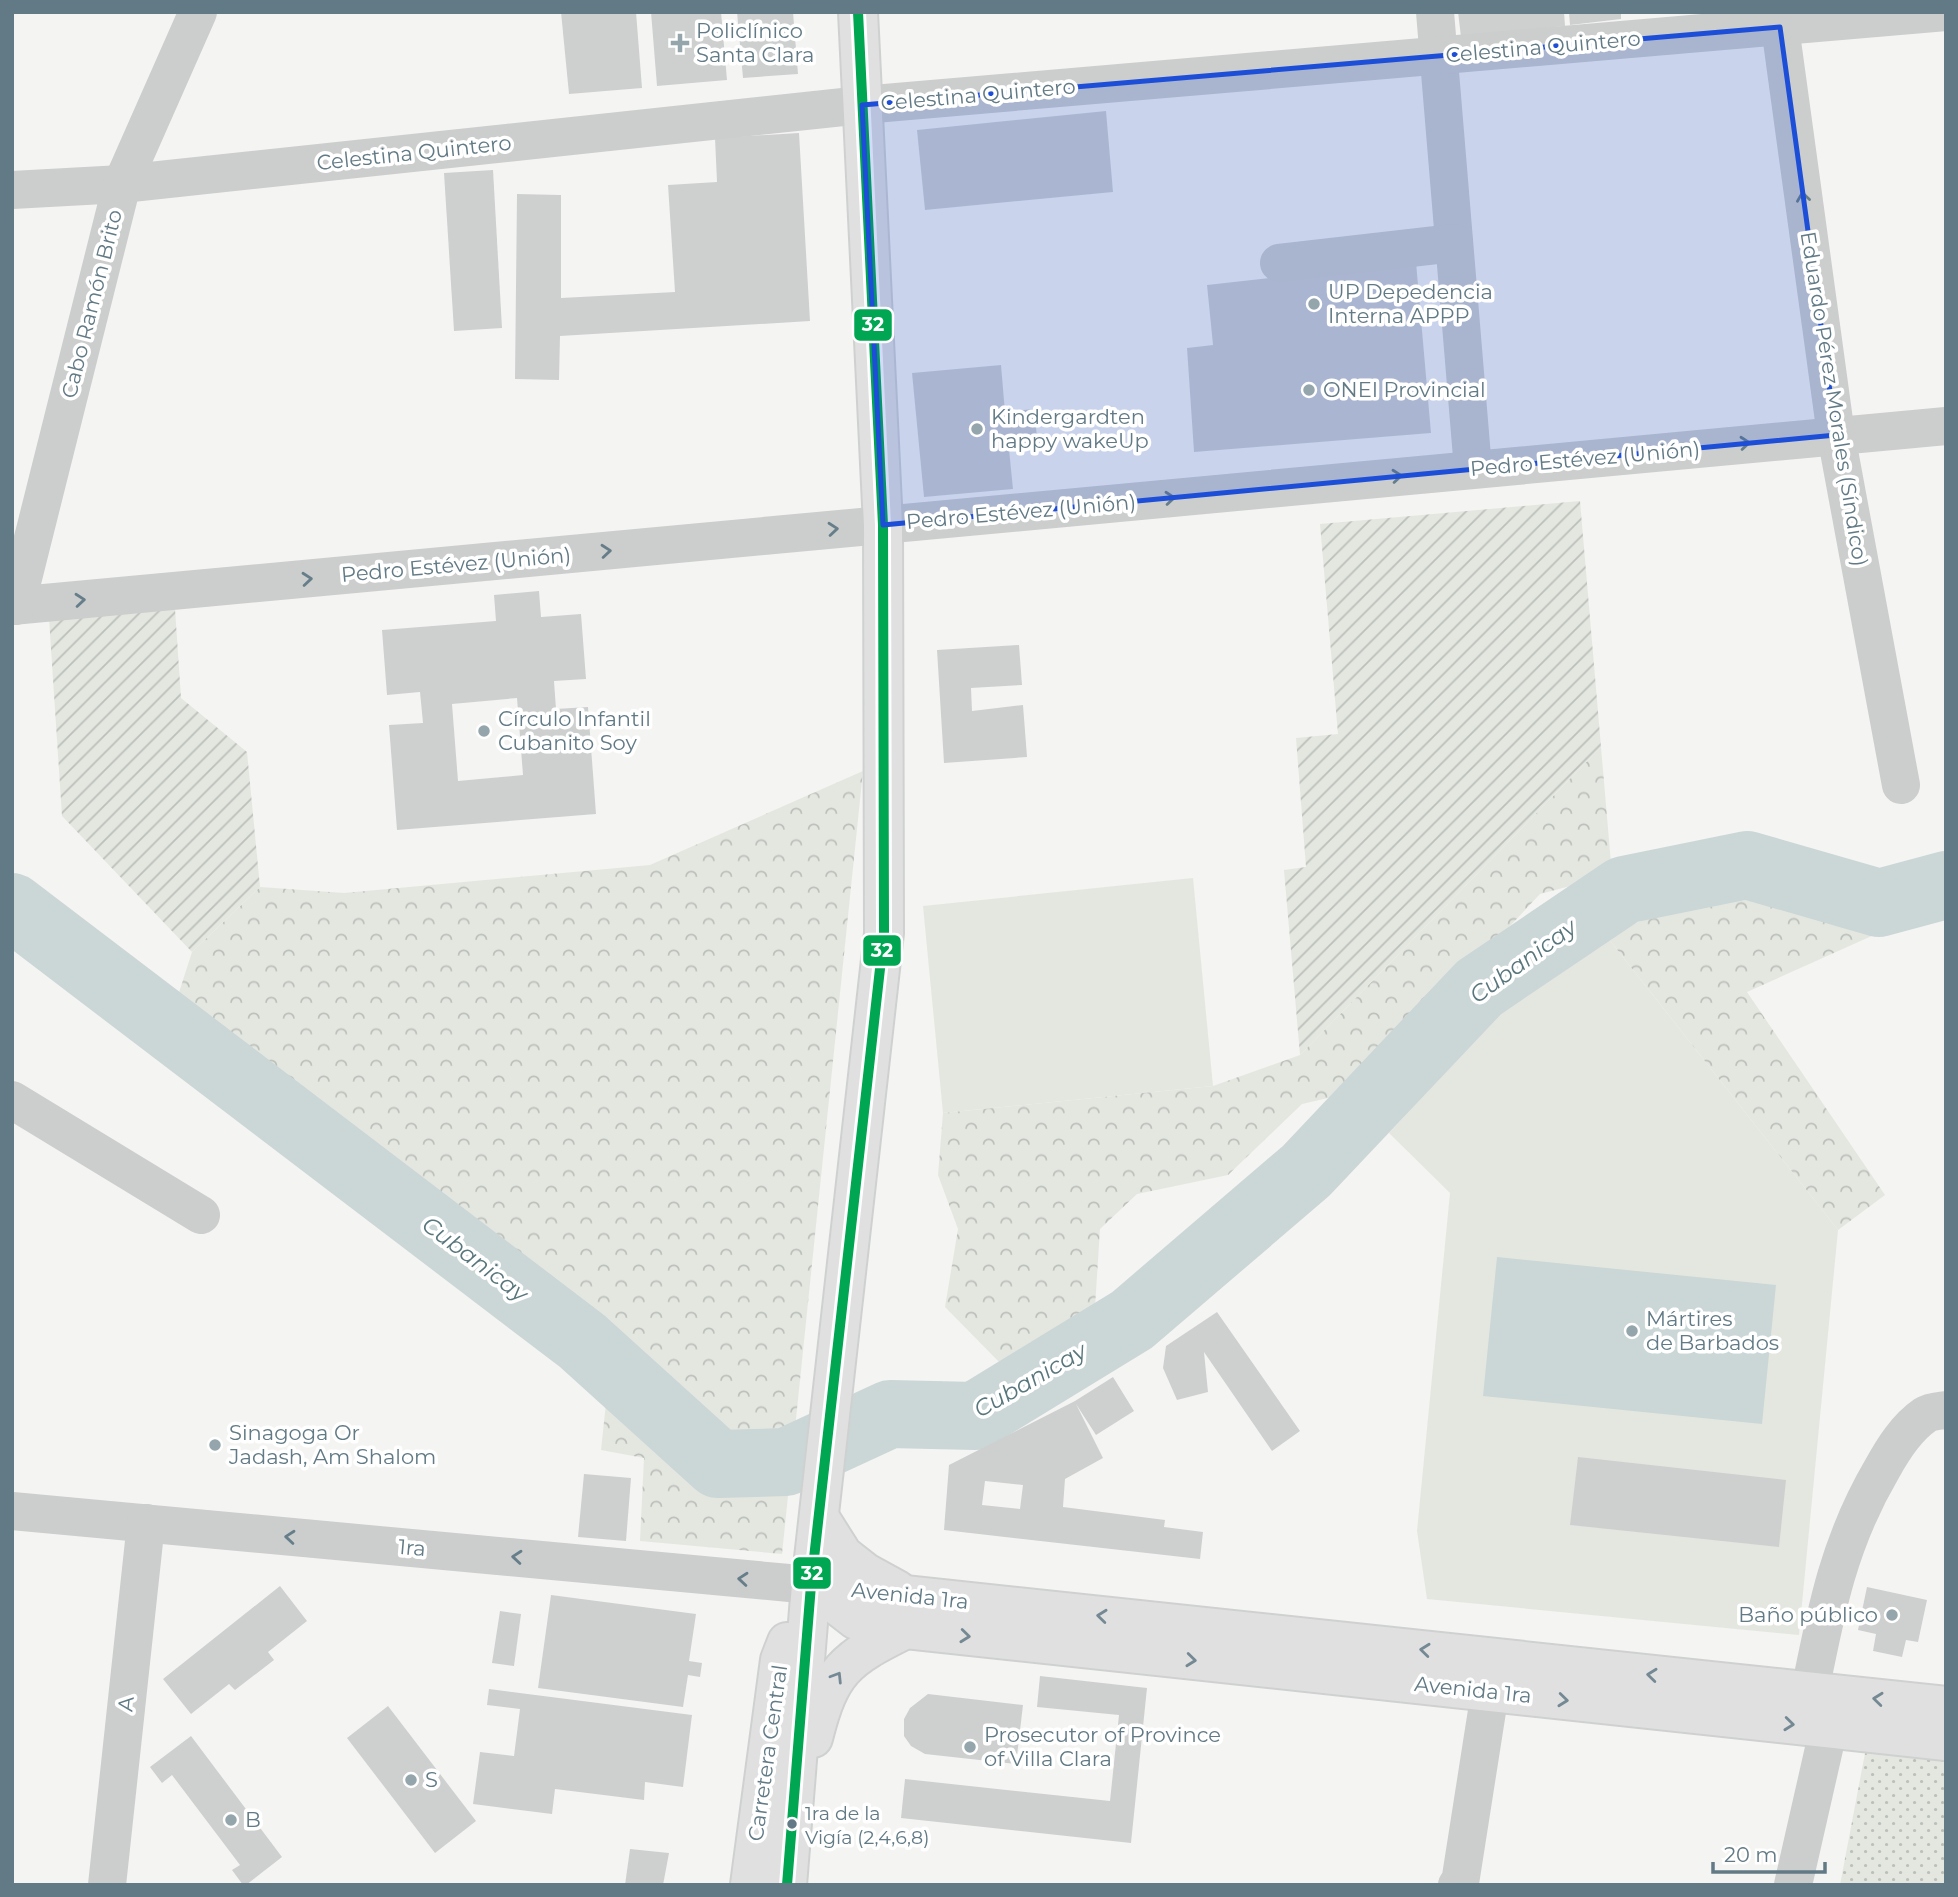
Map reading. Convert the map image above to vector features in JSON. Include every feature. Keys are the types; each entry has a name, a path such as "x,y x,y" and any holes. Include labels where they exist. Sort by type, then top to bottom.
{"main road":[{"name":"Carretera Central","path":"788,1885 811,1585 884,933 883,525 858,12"},
{"path":"788,1885 808,1759 821,1705 841,1669 906,1612 843,1555 819,1517"},
{"name":"Carretera Central","path":"750,1885 780,1660 811,1585"},
{"name":"Avenida 1ra","path":"811,1585 856,1620 906,1612 1825,1704 1946,1741"},
{"name":"Avenida 1ra","path":"906,1612 1490,1692 1825,1704 1941,1703"}],"street":[{"name":"Cabo Ramón Brito","path":"14,606 122,184 198,12"},
{"path":"1435,12 1473,469"},
{"name":"Celestina Quintero","path":"12,190 122,184 862,104 1438,55 1779,19 1946,12"},
{"name":"Eduardo Pérez Morales (Síndico)","path":"1779,19 1836,435 1901,785"},
{"path":"1279,263 1454,243"},
{"name":"Pedro Estévez (Unión)","path":"14,606 1946,426"},
{"path":"12,1100 201,1215"},
{"path":"1793,1885 1825,1704 1833,1580 1852,1528 1873,1483 1897,1443 1927,1414 1946,1409"},
{"name":"1ra","path":"12,1511 811,1585"},
{"name":"A","path":"107,1885 146,1523"},
{"path":"1457,1885 1460,1883 1490,1692"}],"highlighted area":[{"path":"1780,27 1836,435 883,525 862,105"}],"green space":[{"path":"1580,501 1601,747 1300,1055 1284,870 1306,867 1296,738 1338,734 1320,524"},
{"path":"175,609 181,698 247,752 260,887 192,952 62,816 49,618"},
{"path":"1601,747 1612,875 1540,894 1480,958 1386,1040 1341,1095 1302,1104 1228,1175 1137,1194 1100,1229 1095,1307 1050,1352 1005,1368 945,1307 958,1229 938,1175 943,1113 1213,1086 1300,1055"},
{"path":"863,771 782,1554 640,1541 644,1458 601,1450 612,1347 174,1008 192,952 260,887 344,893 650,865"},
{"path":"1193,878 1213,1086 943,1113 923,906"},
{"path":"1754,885 1894,926 1747,992 1885,1195 1838,1230 1604,933"},
{"name":"Mártires de Barbados","path":"1604,933 1838,1230 1799,1635 1427,1599 1417,1531 1450,1193 1389,1133 1507,1005"},
{"path":"1946,1747 1946,1885 1840,1885 1866,1748"}],"shaded area":[{"path":"1497,1257 1776,1285 1762,1424 1483,1396"}],"building":[{"path":"561,12 636,12 642,88 569,94"},
{"path":"651,12 721,12 727,80 657,86"},
{"path":"737,12 793,12 798,74 743,78"},
{"path":"1458,12 1564,12 1565,26 1461,37"},
{"path":"1569,12 1621,12 1621,19 1570,25"},
{"path":"1106,111 1113,192 925,210 917,130"},
{"path":"799,133 810,321 560,336 559,380 515,379 517,194 561,195 561,298 675,292 668,185 717,182 715,138"},
{"path":"493,170 502,328 454,331 444,173"},
{"name":"ONEI Provincial","path":"1416,262 1431,433 1194,452 1187,348 1213,345 1207,285"},
{"name":"Kindergardten happy wakeUp","path":"1001,365 1005,412 1034,409 1038,446 1009,449 1013,489 924,497 912,373"},
{"path":"539,591 541,617 581,614 586,679 554,681 556,709 588,707 596,814 397,830 389,725 423,723 420,692 387,695 382,630 496,621 494,595","holes":["517,698 523,775 458,781 452,704"]},
{"path":"1019,645 1022,685 971,688 972,711 1023,705 1027,757 944,763 937,650"},
{"path":"1217,1312 1300,1431 1272,1451 1204,1352 1208,1392 1177,1400 1163,1368 1166,1346"},
{"path":"1113,1377 1134,1411 1096,1435 1076,1404 1103,1458 1065,1479 1063,1507 1165,1520 1164,1527 1203,1532 1200,1559 944,1530 949,1465 1075,1401","holes":["985,1481 1023,1485 1020,1509 982,1505"]},
{"path":"1578,1457 1786,1480 1779,1547 1570,1525"},
{"path":"584,1474 631,1478 626,1541 578,1537"},
{"path":"280,1586 307,1621 268,1652 274,1660 235,1690 229,1684 191,1714 163,1679"},
{"name":"Baño público","path":"1867,1587 1927,1600 1918,1642 1906,1640 1902,1657 1873,1651 1876,1634 1858,1630"},
{"path":"551,1595 696,1614 689,1661 702,1663 700,1677 688,1675 683,1707 538,1688"},
{"path":"500,1611 521,1614 514,1666 492,1663"},
{"path":"1040,1676 1147,1688 1131,1843 901,1818 905,1779 1110,1801 1119,1715 1037,1707"},
{"path":"489,1689 692,1715 683,1787 645,1782 644,1800 555,1789 552,1814 473,1804 480,1752 514,1756 520,1709 487,1705"},
{"path":"928,1694 1023,1705 1016,1764 925,1754 911,1746 904,1736 904,1719 910,1708"},
{"name":"S","path":"388,1706 476,1821 435,1853 347,1738"},
{"name":"B","path":"191,1736 282,1857 246,1885 243,1885 232,1870 240,1865 172,1775 162,1783 150,1767"},
{"path":"630,1849 669,1853 663,1885 625,1885"}],"waterway":[{"name":"Cubanicay","path":"12,907 582,1341 718,1464 786,1462 890,1414 975,1416 1132,1320 1306,1171 1479,988 1624,890 1747,865 1879,903 1946,885"}],"transit line":[{"name":"32","path":"787,1885 811,1585 884,933 883,525 858,12"}],"place":[{"name":"Policlínico Santa Clara","path":"680,43"},
{"name":"UP Depedencia Interna APPP","path":"1314,304"},
{"name":"ONEI Provincial","path":"1309,390"},
{"name":"Kindergardten happy wakeUp","path":"977,429"},
{"name":"Círculo Infantil Cubanito Soy","path":"484,731"},
{"name":"Mártires de Barbados","path":"1632,1331"},
{"name":"Sinagoga Or Jadash, Am Shalom","path":"215,1445"},
{"name":"Baño público","path":"1892,1615"},
{"name":"Prosecutor of Province of Villa Clara","path":"970,1747"},
{"name":"S","path":"411,1780"},
{"name":"B","path":"231,1820"},
{"name":"1ra de la Vigía (2,4,6,8)","path":"792,1824"}]}
